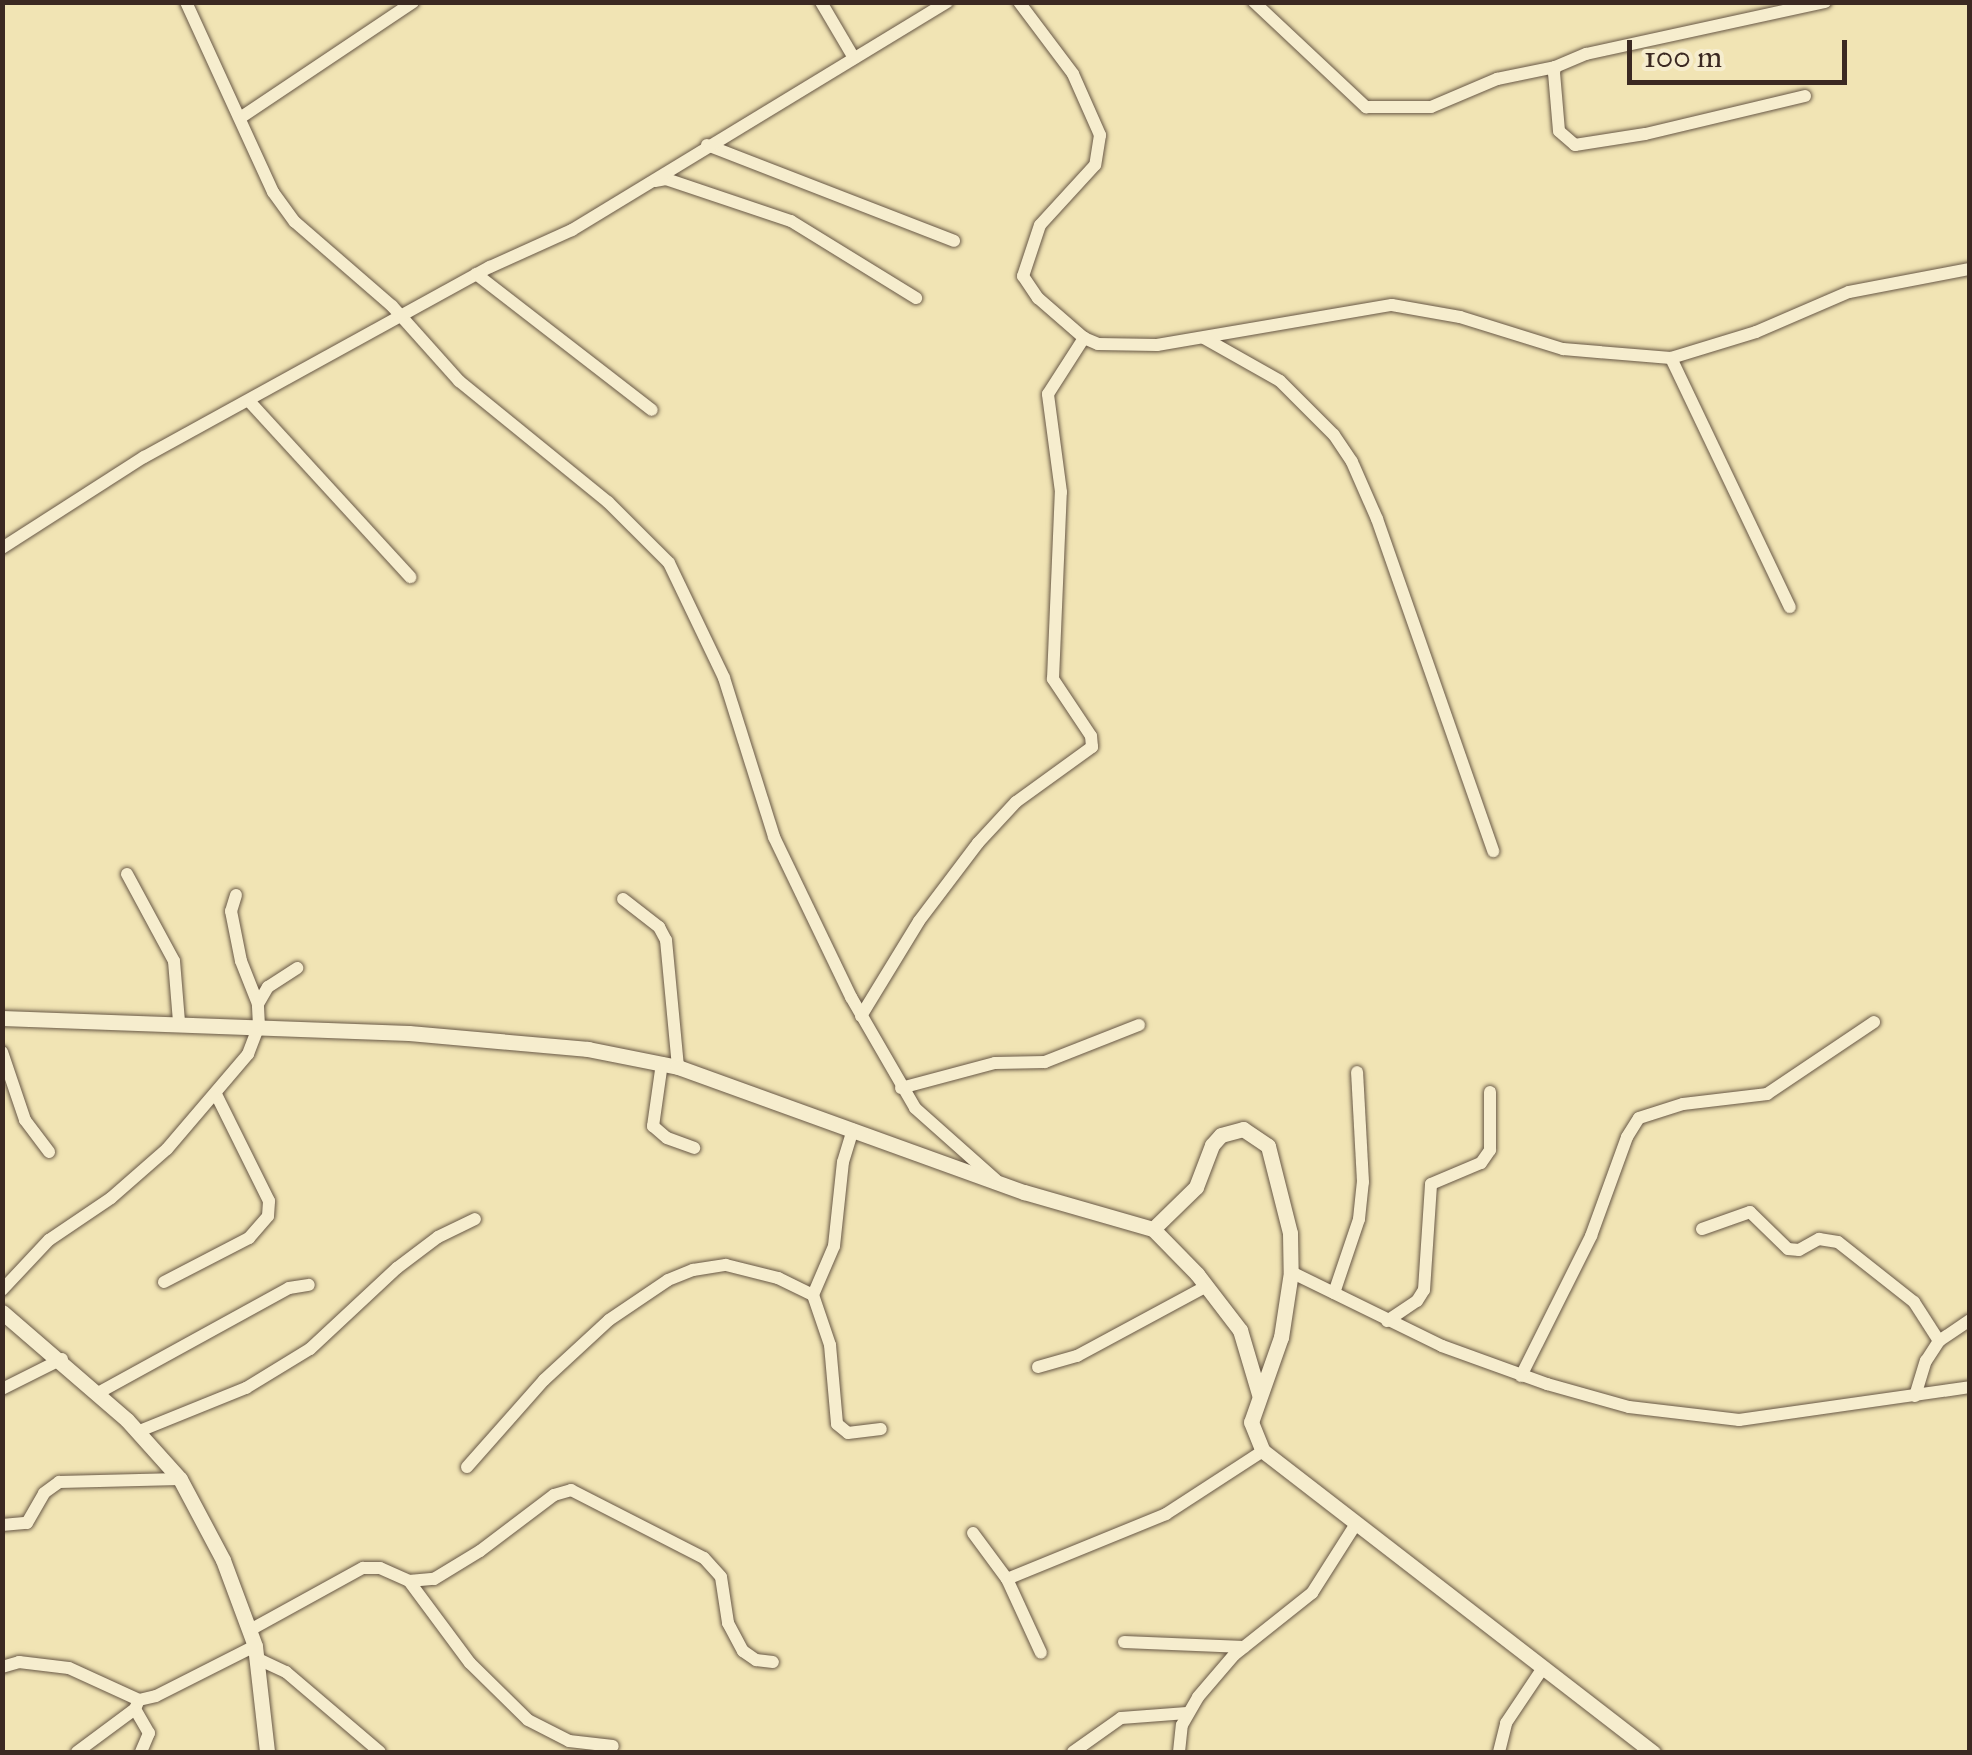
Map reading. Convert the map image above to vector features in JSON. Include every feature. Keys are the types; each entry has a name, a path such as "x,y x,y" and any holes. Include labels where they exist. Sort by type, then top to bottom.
{"street":[{"path":"186,2 282,208 403,318 459,381 608,502 669,563 724,678 774,838 861,1016 916,1108 996,1180"},
{"path":"240,118 413,2"},
{"path":"821,2 854,58"},
{"path":"2,548 102,480 403,318 476,274 572,230 948,2"},
{"path":"1019,2 1073,74 1100,136 1095,165 1050,211 1024,268 1028,286 1084,338 1111,347 1204,338 1392,305 1460,316 1563,349 1671,358 1756,332 1849,292 1970,269"},
{"path":"1254,2 1366,107 1432,107 1497,79 1555,67 1586,54 1682,30 1826,2"},
{"path":"1555,67 1559,131 1575,144 1645,134 1805,96"},
{"path":"707,145 954,241"},
{"path":"643,184 666,179 791,221 916,298"},
{"path":"476,274 652,410"},
{"path":"861,1016 918,921 978,843 1016,802 1092,747 1090,736 1052,679 1061,492 1048,394 1084,338"},
{"path":"1204,338 1255,365 1296,395 1334,435 1352,462 1378,518 1493,851"},
{"path":"1671,358 1790,606"},
{"path":"249,400 410,577"},
{"path":"127,874 174,961 179,1022"},
{"path":"2,1290 49,1240 151,1166 248,1054 258,1026 258,1004 234,928 236,895"},
{"path":"622,900 659,927 666,940 670,1065 654,1128 694,1148"},
{"path":"258,1004 268,987 296,968"},
{"path":"2,1018 258,1026 588,1049 670,1065 1083,1212 1152,1229 1207,1286 1247,1343 1259,1394"},
{"path":"1521,1376 1591,1236 1627,1137 1639,1118 1694,1102 1767,1094 1874,1022"},
{"path":"901,1088 995,1063 1046,1062 1138,1025"},
{"path":"2,1052 26,1120 49,1152"},
{"path":"1334,1293 1358,1219 1363,1182 1357,1072"},
{"path":"1387,1320 1417,1301 1424,1290 1431,1184 1480,1163 1490,1150 1490,1092"},
{"path":"164,1282 249,1238 268,1216 269,1201 216,1094"},
{"path":"1152,1229 1196,1187 1212,1145 1221,1135 1243,1128 1268,1146 1290,1233 1291,1272 1282,1336 1251,1422 1263,1451 1653,1752"},
{"path":"853,1130 843,1162 834,1246 812,1295 830,1344 839,1428 859,1434 881,1429"},
{"path":"1702,1229 1750,1212 1788,1249 1798,1250 1818,1239 1838,1242 1914,1302 1939,1340"},
{"path":"137,1432 246,1388 310,1348 396,1268 438,1237 475,1218"},
{"path":"467,1467 576,1348 668,1280 693,1270 726,1265 765,1273 812,1295"},
{"path":"1291,1272 1387,1320 1521,1376 1629,1407 1739,1420 1970,1386"},
{"path":"98,1394 289,1288 309,1286"},
{"path":"1038,1367 1077,1356 1207,1286"},
{"path":"2,1312 62,1359 180,1479 223,1560 254,1645 267,1752"},
{"path":"1916,1396 1926,1361 1939,1340 1970,1320"},
{"path":"2,1389 62,1359"},
{"path":"1007,1579 1166,1514 1263,1451"},
{"path":"2,1526 26,1523 44,1493 59,1482 180,1479"},
{"path":"408,1581 446,1572 554,1494 576,1491 704,1558 720,1578 728,1623 743,1651 756,1660 772,1662"},
{"path":"1179,1752 1186,1713 1244,1647 1312,1593 1356,1524"},
{"path":"973,1533 1007,1579 1041,1652"},
{"path":"77,1752 137,1705 254,1645 362,1568 380,1568 408,1581 470,1662 528,1720 569,1741 613,1746"},
{"path":"1124,1642 1244,1647"},
{"path":"254,1645 380,1752"},
{"path":"2,1667 19,1662 69,1668 137,1705 149,1733 140,1752"},
{"path":"1499,1752 1506,1723 1543,1668"},
{"path":"1073,1752 1120,1718 1186,1713"}]}
